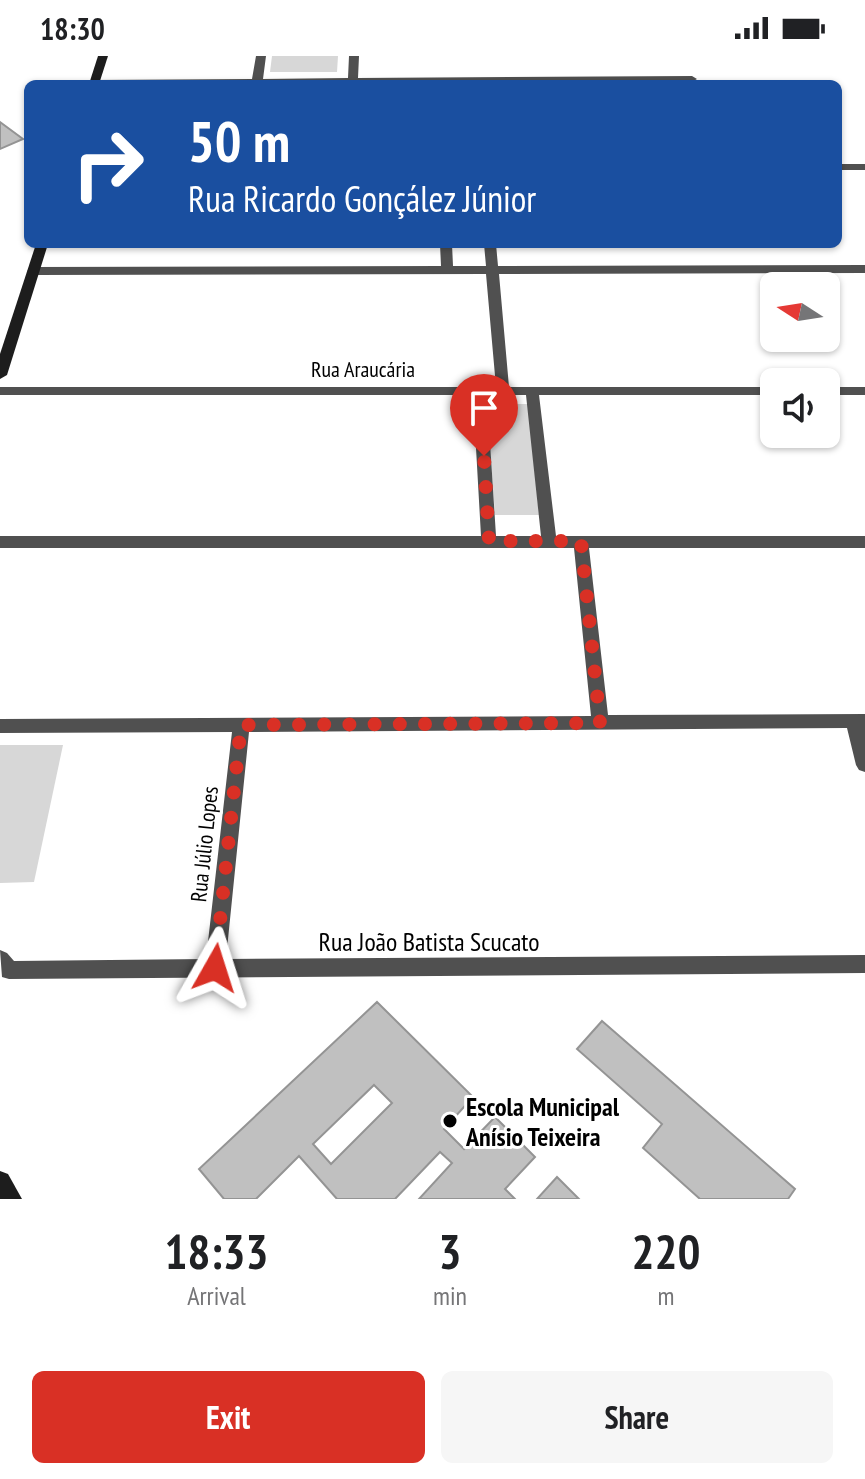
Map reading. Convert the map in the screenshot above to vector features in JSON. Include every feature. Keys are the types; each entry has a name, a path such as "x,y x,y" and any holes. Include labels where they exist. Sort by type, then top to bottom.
{"street":[{"path":"95,80 103,56"},
{"path":"257,80 261,56"},
{"path":"353,80 354,56"},
{"path":"681,80 692,79"},
{"path":"842,167 865,167"},
{"path":"0,375 41,248"},
{"path":"446,248 447,270"},
{"path":"490,248 503,391"},
{"path":"33,271 865,269"},
{"name":"Rua Araucária","path":"0,391 760,391"},
{"path":"480,391 489,541"},
{"path":"532,391 549,542"},
{"path":"840,391 865,391"},
{"path":"581,541 600,723"},
{"path":"0,542 865,542"},
{"path":"0,726 859,721 865,765"},
{"name":"Rua Júlio Lopes","path":"215,968 241,725"},
{"name":"Rua João Batista Scucato","path":"0,959 9,970 865,964"},
{"path":"0,1182 11,1199"}],"shaded area":[{"path":"272,56 338,56 337,72 270,72"},
{"path":"487,404 528,404 539,515 495,515"},
{"path":"0,745 63,745 34,882 0,883"}],"building":[{"path":"0,122 23,139 0,149"},
{"path":"377,1002 473,1097 444,1129 464,1149 495,1117 535,1157 505,1189 515,1199 419,1199 452,1163 440,1152 395,1199 337,1199 299,1156 256,1199 224,1199 199,1169","holes":["374,1085 392,1103 331,1164 313,1144"]},
{"path":"602,1021 795,1189 788,1199 700,1199 643,1148 662,1124 577,1049"},
{"path":"557,1177 579,1199 537,1199"}],"place":[{"name":"Escola Municipal Anísio Teixeira","path":"450,1121"}],"route":[{"path":"215,968 241,725 600,723 581,541 489,541 484,456"}]}
